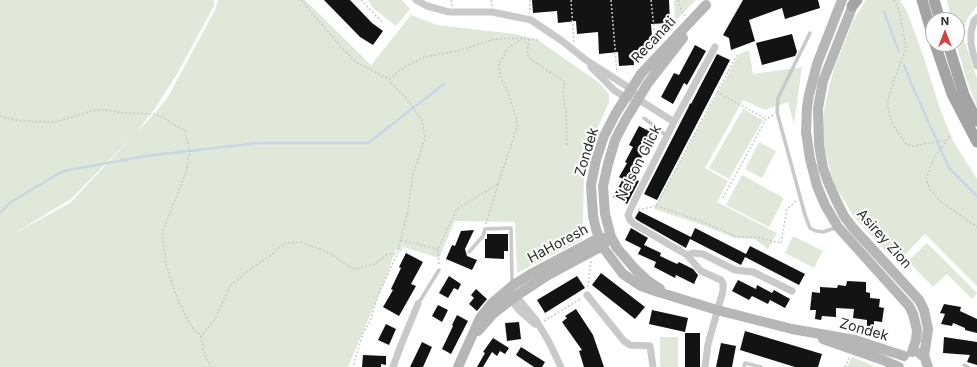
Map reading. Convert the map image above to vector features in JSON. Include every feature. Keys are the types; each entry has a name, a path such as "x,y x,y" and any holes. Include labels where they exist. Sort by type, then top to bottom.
{"main road":[{"path":"914,0 923,5"},
{"path":"934,0 938,12"},
{"path":"938,52 952,94 977,142"},
{"path":"951,52 964,95 977,122"}],"street":[{"path":"416,0 444,11 492,12 531,20 550,32 586,60 617,79 629,93"},
{"name":"Asirey Zion","path":"851,1 823,81 820,97 818,119 819,145 823,168 836,200 847,220 919,300 924,310 928,329 924,357"},
{"name":"Asirey Zion","path":"851,1 812,78 806,119 808,146 812,171 825,205 838,227 909,306 913,314 917,330 916,340 908,354 901,359 899,367"},
{"name":"Recanati","path":"629,93 642,74 708,2"},
{"name":"Recanati","path":"638,99 708,2"},
{"path":"977,18 974,21 971,32 972,53 977,66"},
{"name":"Nelson Glick","path":"715,47 674,122 630,208 630,220 634,224 687,255 701,271 721,280 723,283 723,292 717,310"},
{"path":"586,60 605,82 629,93 638,99"},
{"name":"Zondek","path":"629,93 604,136 593,172 591,201 594,223 600,242 616,266 630,280 655,291 717,310 792,329 855,340 890,353 919,353 924,357"},
{"name":"Nelson Glick","path":"638,99 674,122"},
{"name":"Zondek","path":"638,99 615,140 605,175 603,201 604,214 611,237 635,269 658,288 674,296"},
{"name":"HaHoresh","path":"458,367 470,340 511,293 531,274 611,237"},
{"name":"HaHoresh","path":"511,293 592,252 600,242"},
{"name":"Nelson Glick","path":"687,255 703,254 735,270 753,272 792,292"},
{"path":"511,293 530,312 539,324 561,367"},
{"path":"511,293 544,333"},
{"path":"587,295 624,341 630,345 650,346 653,367"},
{"path":"393,367 418,304"},
{"path":"705,367 708,344 717,310"},
{"name":"Zondek","path":"792,329 866,354 899,367"},
{"path":"890,353 906,349 914,340 917,330"},
{"path":"924,357 928,367"}],"lane":[{"path":"810,33 778,98 777,112 805,216 810,228 823,232 838,227 847,220"},
{"path":"644,118 667,136"},
{"path":"469,252 483,236 485,229 511,228 511,293"},
{"path":"418,304 439,270"},
{"path":"744,367 745,363 761,367"}],"path":[{"path":"301,0 356,62 389,79 407,99 422,121 425,138 412,178 408,211 397,254 377,298 370,322 363,333 353,367"},
{"path":"361,0 382,22"},
{"path":"530,0 531,20"},
{"path":"571,0 575,52"},
{"path":"611,0 617,79"},
{"path":"652,0 657,58"},
{"path":"678,0 681,10 689,23"},
{"path":"894,0 899,10 906,47 888,98 888,110 893,125 906,144 913,146 947,140"},
{"path":"389,79 406,66 425,57 457,51 495,39 523,38 538,40"},
{"path":"485,229 518,124 508,92 500,76 499,64 508,48 523,38"},
{"path":"529,39 527,53 530,59 565,82 563,91 566,115 567,145"},
{"path":"656,206 736,55"},
{"path":"717,92 766,119"},
{"path":"0,116 19,121 56,122 95,110 108,110 122,113 154,114 162,117 185,131 190,153 188,157 187,170 162,233 166,264 179,303 192,327 201,337 205,355 211,367"},
{"path":"723,198 766,119 777,112"},
{"path":"950,136 935,157 926,180 930,189 940,201 977,226"},
{"path":"439,270 438,249 457,209 498,184"},
{"path":"630,208 656,206 701,221 736,237 756,237 781,243 787,209 800,197"},
{"path":"401,240 438,249"},
{"path":"201,337 216,317 230,286 248,270 272,254 282,245 300,242 332,254 349,267 356,269 375,264 388,254 397,254"},
{"path":"539,324 587,295 592,252"}],"shaded area":[{"path":"0,0 214,0 214,6 177,74 156,107 136,133 156,112 169,95 215,10 218,0 305,0 371,65 411,15 437,25 515,34 538,40 598,82 609,94 609,102 589,148 584,174 584,233 582,240 517,273 515,222 455,221 439,258 403,247 401,252 396,249 384,283 348,367 0,367","holes":["132,137 70,203 13,234 71,199"]},
{"path":"368,0 402,0 410,9 396,26 373,8"},
{"path":"674,0 696,0 675,21"},
{"path":"866,0 900,0 907,12 924,58 939,106 953,141 977,179 977,286 925,234 897,263 854,217 833,183 824,145 824,111 834,69 853,21"},
{"path":"947,0 977,0 977,6 967,19 965,26 965,12 949,12"},
{"path":"965,43 977,78 977,107 966,78 959,52 965,52"},
{"path":"749,50 753,74 802,67 794,124 788,102 765,110 743,100 705,168 728,181 717,202 777,233 768,249 754,239 734,238 705,226 654,209 739,54"},
{"path":"743,109 763,120 729,179 709,168"},
{"path":"759,142 776,151 762,178 745,169"},
{"path":"742,175 784,198 769,227 726,205"},
{"path":"793,236 823,251 814,268 785,253"},
{"path":"927,243 977,293 972,299 947,274 933,287 908,261"},
{"path":"660,337 678,337 678,367 660,367"},
{"path":"852,357 874,366 847,367"}],"building":[{"path":"324,0 350,0 372,23 383,31 373,45 360,37"},
{"path":"532,0 669,0 670,23 651,24 653,49 633,51 634,65 619,66 618,52 599,54 598,32 577,34 576,21 558,23 557,11 533,13"},
{"path":"743,0 818,0 820,8 785,19 782,8 749,20 755,41 731,50 729,38 723,35"},
{"path":"792,34 797,52 795,56 762,65 756,43"},
{"path":"695,45 706,51 687,85 684,83 673,104 661,97 674,73 679,75"},
{"path":"717,54 730,60 657,200 644,194 690,103 691,104"},
{"path":"639,126 651,132 642,149 645,150 638,165 641,167 634,179 639,181 627,204 613,197 623,179 619,177 627,163 625,162 633,147 629,145"},
{"path":"639,211 691,237 695,228 746,254 750,246 805,274 799,285 745,257 741,265 690,239 686,248 637,220 635,218"},
{"path":"631,228 648,238 644,245 661,253 660,256 677,264 679,262 693,269 698,275 694,284 676,275 675,278 654,267 656,262 638,254 641,248 625,240"},
{"path":"474,230 465,249 467,256 477,260 472,270 446,259 452,245 455,246 461,231"},
{"path":"487,234 508,234 508,251 504,251 504,259 485,258 485,239 487,239"},
{"path":"406,253 423,262 411,284 416,286 399,316 383,307 393,290 391,289"},
{"path":"601,273 645,307 635,319 592,285"},
{"path":"449,276 461,284 458,290 454,288 448,298 439,293"},
{"path":"577,276 585,288 545,313 537,300"},
{"path":"738,280 756,289 757,285 772,293 774,290 790,299 785,308 770,300 768,304 752,296 749,300 732,291"},
{"path":"847,281 866,282 866,292 870,293 870,298 880,299 879,307 884,308 882,322 874,321 874,328 867,328 867,320 853,318 854,309 836,308 836,317 822,316 821,320 815,319 816,310 810,310 812,292 820,293 820,287 837,288 838,285 846,286"},
{"path":"476,289 487,299 477,311 469,304 474,298 471,295"},
{"path":"944,304 961,307 960,311 977,319 977,333 965,330 965,328 953,323 952,326 941,324 945,314 940,313"},
{"path":"438,305 448,310 442,322 432,316"},
{"path":"576,309 593,335 604,367 584,367 579,351 582,350 562,322 567,318 565,316"},
{"path":"652,310 688,318 685,332 649,324"},
{"path":"457,315 468,321 451,354 442,349"},
{"path":"519,322 521,339 507,341 505,323"},
{"path":"386,324 396,329 389,345 378,340"},
{"path":"745,331 822,354 818,367 795,367 740,350"},
{"path":"685,333 700,333 700,367 685,367"},
{"path":"944,337 977,342 977,365 967,362 970,355 943,353"},
{"path":"493,338 509,348 505,354 500,351 497,356 492,352 483,367 477,367 485,353 483,352"},
{"path":"422,342 432,347 423,367 410,367"},
{"path":"721,343 736,346 732,367 716,367"},
{"path":"521,347 545,362 542,367 534,367 516,355"},
{"path":"363,355 386,356 386,365 381,364 381,367 362,367"}],"waterway":[{"path":"884,12 899,52"},
{"path":"904,65 949,168 977,196"},
{"path":"0,213 11,202 63,171 146,156 257,143 368,143 444,84"}]}
